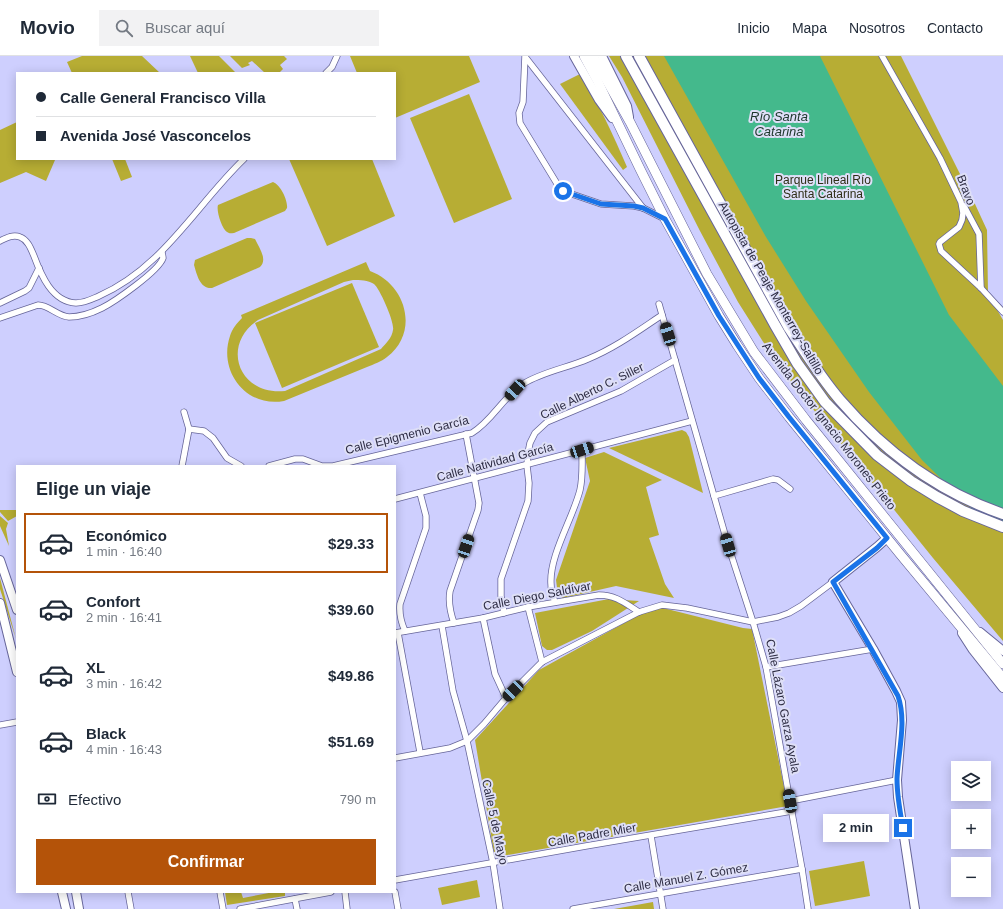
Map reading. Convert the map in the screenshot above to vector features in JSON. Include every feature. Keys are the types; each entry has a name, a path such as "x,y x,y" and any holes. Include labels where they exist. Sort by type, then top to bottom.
{"highway":[{"name":"Autopista de Peaje Monterrey-Saltillo","path":"626,56 797,363 825,402 877,455 911,481 963,511 1003,527"},
{"name":"Autopista de Peaje Monterrey-Saltillo","path":"639,56 789,328 810,361 839,399 875,436 917,471 933,482 963,497 1003,514"}],"main road":[{"name":"Avenida Doctor Ignacio Morones Prieto","path":"574,56 600,100 621,130 665,219 719,316 759,378 957,623 999,660"},
{"name":"Avenida Doctor Ignacio Morones Prieto","path":"584,56 615,106 630,122"},
{"name":"Avenida Doctor Ignacio Morones Prieto","path":"593,56 615,106 621,130"},
{"name":"Avenida Doctor Ignacio Morones Prieto","path":"602,56 627,106 630,122 707,274 754,352 806,420 999,660 1003,678"},
{"path":"887,538 877,548 833,582 873,649 898,696 902,710 897,780 898,797 915,909"},
{"path":"0,560 16,607"},
{"path":"0,603 16,668"},
{"name":"Avenida Doctor Ignacio Morones Prieto","path":"957,623 973,650 1003,688"},
{"path":"62,893 66,909"},
{"path":"76,893 79,909"}],"street":[{"path":"327,72 332,67 337,56"},
{"name":"Bravo","path":"882,56 940,158 962,202 963,213 959,227 940,242 940,247 944,255 981,288 1003,312"},
{"path":"525,57 643,208"},
{"path":"525,57 523,102 519,113 520,122 559,187 563,191 601,204 643,208 665,219"},
{"path":"0,241 15,236 25,240 29,245 49,287 57,296 75,303 84,302 113,290 135,275 162,252 243,160"},
{"path":"962,202 979,234 981,288"},
{"path":"0,318 38,305 44,305 54,312 70,317 90,313 117,299 154,270 163,258 162,252"},
{"path":"0,303 29,288 39,268"},
{"name":"Calle Lázaro Garza Ayala","path":"659,304 728,545 754,622 766,667 808,909"},
{"name":"Calle Epigmenio García","path":"337,465 472,432 484,424 515,390 522,385 539,377 589,359 662,315"},
{"name":"Calle Alberto C. Siller","path":"504,613 501,596 501,579 528,501 529,484 527,466 530,442 535,433 547,422 621,391 675,360"},
{"path":"182,465 189,429 184,412"},
{"name":"Calle Natividad García","path":"396,499 527,466 692,421"},
{"path":"189,429 204,431 221,448 227,458 239,465"},
{"path":"454,623 448,600 478,510 479,502 466,434"},
{"path":"555,602 551,585 551,576 558,549 580,492 582,450"},
{"path":"225,465 227,458"},
{"name":"Calle Epigmenio García","path":"273,465 295,459 303,459 314,465"},
{"path":"714,496 773,479 778,480 790,489"},
{"path":"405,631 400,620 400,604 426,528 426,516 420,493"},
{"path":"396,758 420,752 450,748 467,741 506,698 542,662 639,612 662,605 687,608 754,622 789,613 833,582"},
{"name":"Calle Diego Saldívar","path":"397,633 442,626 555,602 599,595 616,597 639,612"},
{"path":"528,608 542,662"},
{"path":"483,618 495,674 506,698"},
{"name":"Calle 5 de Mayo","path":"442,626 453,691 467,741 493,863 500,909"},
{"path":"397,633 420,752"},
{"path":"766,667 873,649"},
{"path":"0,725 16,722"},
{"path":"790,801 897,780"},
{"name":"Calle Padre Mier","path":"396,880 792,811"},
{"path":"651,836 663,909"},
{"name":"Calle Manuel Z. Gómez","path":"573,909 802,869"},
{"path":"128,893 131,909"},
{"path":"220,893 223,909"},
{"path":"243,909 326,893"},
{"path":"345,893 347,909"},
{"path":"395,893 398,909"},
{"path":"295,899 297,909"}],"green space":[{"path":"82,56 142,56 159,72 72,72 67,62"},
{"path":"190,56 219,56 235,72 198,72"},
{"path":"230,56 284,56 287,59 280,65 283,69 280,72 264,72 252,61 248,63 250,65 242,68"},
{"path":"350,56 469,56 480,82 396,118 396,72 357,72"},
{"name":"Parque Lineal Río Santa Catarina","path":"609,56 901,56 987,230 988,294 1003,320 1003,641 933,558 779,367 738,302 700,231 622,77"},
{"path":"580,74 600,108 627,167 623,170 560,84"},
{"path":"469,94 512,199 454,223 410,118"},
{"path":"16,122 16,160 55,160 46,181 26,172 0,183 0,130"},
{"path":"112,160 125,160 132,177 121,181"},
{"path":"289,160 372,160 395,216 327,246"},
{"path":"273,182 279,186 285,197 287,208 285,211 234,233 227,232 221,224 218,205"},
{"path":"247,238 255,239 260,250 263,261 260,267 212,288 208,288 202,284 194,265 195,260"},
{"path":"366,262 370,271 382,277 392,286 400,297 406,322 403,335 397,347 382,360 284,401 270,402 258,399 247,393 238,384 232,374 228,362 227,349 231,333 242,318 241,315","holes":["353,280 367,281 374,284 380,292 386,306 392,321 393,330 391,336 381,349 285,391 269,390 256,386 246,377 240,367 238,355 240,342 246,330 258,320 344,282"]},
{"path":"352,283 379,347 282,388 255,323"},
{"path":"682,430 686,432 689,437 703,493 609,448"},
{"path":"604,452 662,480 646,487 659,535 649,538 665,584 674,598 616,586 563,598 558,595 556,580 590,481 585,458"},
{"path":"0,510 16,510 16,517 8,521"},
{"path":"0,516 8,523 6,529 9,546 0,526"},
{"path":"0,578 16,639 0,589"},
{"path":"609,599 639,601 592,631 552,650 547,650 542,646 535,613"},
{"path":"655,606 752,629 788,806 502,856 494,853 475,740 539,670"},
{"path":"864,861 870,896 815,906 809,871"},
{"path":"477,880 480,897 442,905 438,888"},
{"path":"225,893 241,893 243,898 269,893 285,893 285,896 227,905"},
{"path":"653,902 654,909 614,909"}],"water":[{"name":"Río Santa Catarina","path":"664,56 820,56 949,315 1003,386 1003,531 972,509 922,460 869,392 806,301 766,237"}],"route":[{"path":"563,191 601,204 643,208 665,219 719,316 759,378 887,538 877,548 833,582 873,649 900,702 902,720 897,780 903,828"}]}
